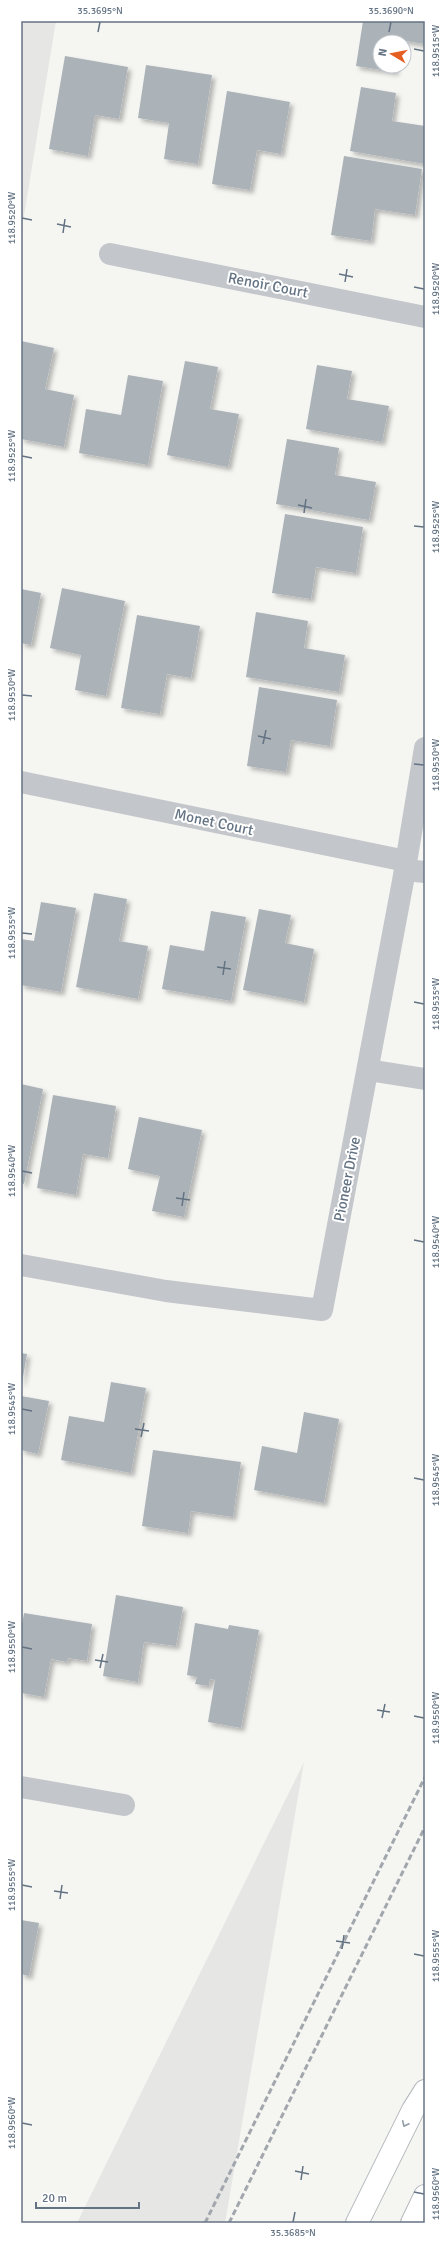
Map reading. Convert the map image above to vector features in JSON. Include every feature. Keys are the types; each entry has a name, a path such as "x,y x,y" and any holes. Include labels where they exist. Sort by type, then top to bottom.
{"main road":[{"path":"357,2223 413,2110 425,2091"},
{"path":"412,2223 425,2196"}],"street":[{"name":"Renoir Court","path":"110,254 425,317"},
{"name":"Pioneer Drive","path":"21,1265 166,1292 322,1310 368,1070 412,868 425,748"},
{"name":"Monet Court","path":"21,782 412,868"},
{"path":"368,1070 425,1079"},
{"path":"21,1787 124,1805"}],"shaded area":[{"path":"21,21 56,21 21,234"},
{"path":"304,1762 225,2223 77,2223"}],"building":[{"path":"363,21 425,21 425,44 412,42 412,34 372,34 372,68 356,66"},
{"path":"65,56 128,67 119,119 95,115 88,156 49,149"},
{"path":"146,65 212,75 198,164 164,159 169,123 138,118"},
{"path":"361,87 396,93 392,121 425,126 425,164 350,151"},
{"path":"227,91 290,102 281,154 257,150 250,190 212,184"},
{"path":"344,156 422,169 415,215 375,209 371,241 331,235"},
{"path":"21,341 54,348 45,389 74,395 64,447 21,439"},
{"path":"185,361 218,367 210,409 239,414 228,467 167,455"},
{"path":"317,365 352,371 347,399 389,406 382,442 306,429"},
{"path":"128,375 163,381 148,465 79,453 86,409 121,415"},
{"path":"287,439 339,448 335,475 376,482 369,520 276,504"},
{"path":"285,514 363,527 356,573 316,567 311,599 272,593"},
{"path":"62,588 125,601 106,696 75,690 81,655 50,648"},
{"path":"21,589 41,593 31,645 21,643"},
{"path":"256,612 308,621 304,648 345,655 339,692 246,677"},
{"path":"137,615 200,626 191,678 167,674 160,714 121,708"},
{"path":"259,687 337,700 330,746 291,740 286,772 247,766"},
{"path":"94,893 127,899 119,941 148,946 138,999 76,987"},
{"path":"41,902 76,908 61,992 21,985 21,939 34,941"},
{"path":"259,909 291,915 285,943 314,949 304,1002 243,990"},
{"path":"211,911 246,917 231,1001 162,989 170,945 204,951"},
{"path":"21,1084 43,1089 24,1184 21,1183"},
{"path":"53,1095 116,1106 108,1158 83,1154 76,1195 37,1188"},
{"path":"139,1117 202,1130 184,1217 152,1211 160,1176 128,1169"},
{"path":"21,1353 27,1354 22,1383 21,1383"},
{"path":"111,1382 146,1388 131,1473 61,1460 69,1416 104,1422"},
{"path":"21,1396 49,1401 38,1454 21,1450"},
{"path":"304,1412 339,1419 324,1503 254,1490 262,1446 297,1453"},
{"path":"153,1450 241,1462 233,1517 191,1511 188,1533 142,1526"},
{"path":"116,1595 183,1607 176,1646 144,1642 138,1682 103,1676"},
{"path":"24,1613 92,1624 87,1661 68,1658 67,1662 51,1659 44,1697 21,1693 21,1630"},
{"path":"195,1623 228,1629 229,1625 259,1630 241,1728 208,1722 215,1680 210,1679 209,1686 195,1684 197,1677 187,1675"},
{"path":"21,1920 39,1923 29,1976 21,1974"}],"railway":[{"path":"205,2223 425,1777"},
{"path":"229,2223 425,1827"}]}
